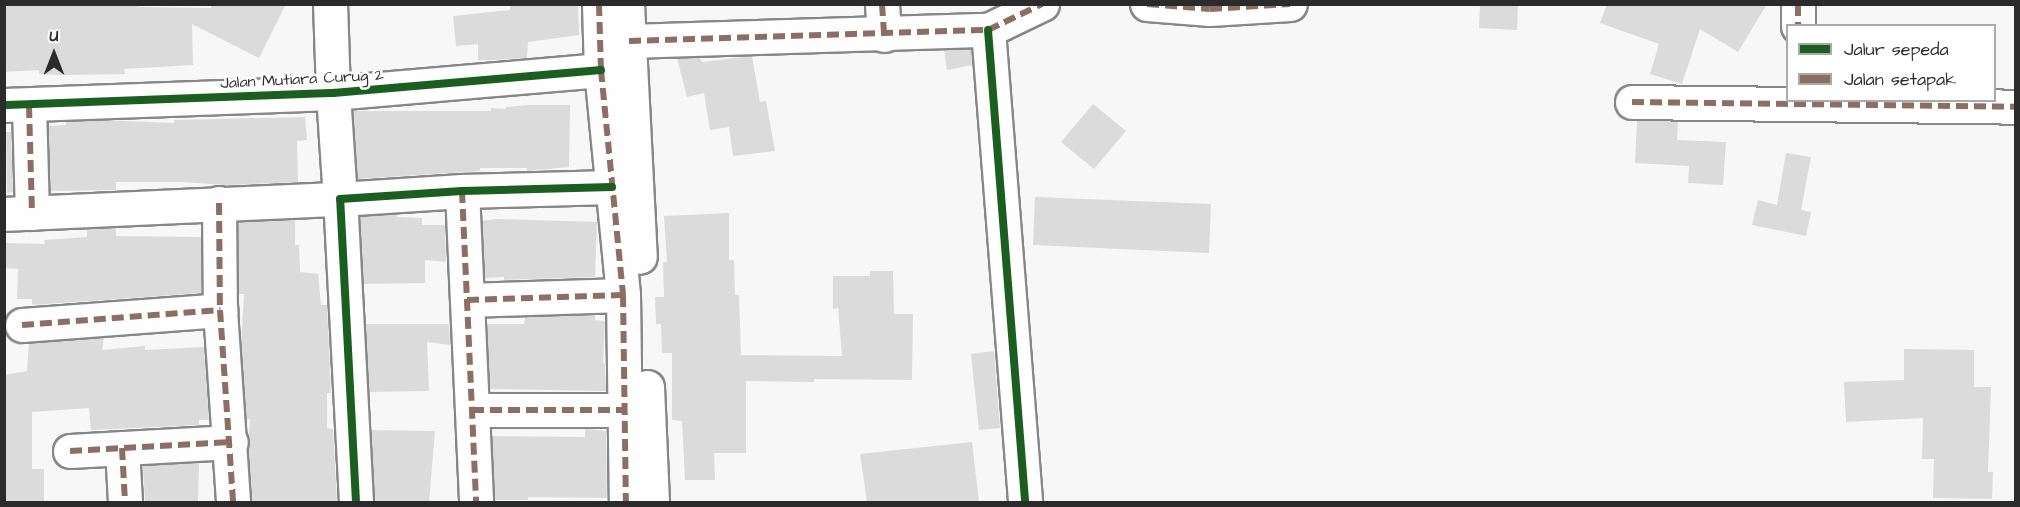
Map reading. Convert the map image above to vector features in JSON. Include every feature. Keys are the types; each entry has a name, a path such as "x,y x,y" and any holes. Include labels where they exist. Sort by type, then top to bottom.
{"street":[{"name":"Jalan Mutiara Curug 2","path":"330,4 356,502"},
{"path":"599,4 601,70 623,295 626,502"},
{"path":"627,4 652,502"},
{"path":"629,41 883,20 988,30 1042,4"},
{"path":"1147,4 1210,9 1290,4"},
{"path":"1798,4 1798,24"},
{"path":"988,30 1025,502"},
{"name":"Jalan Mutiara Curug 2","path":"601,70 333,93 17,106 18,214 462,191 612,187"},
{"path":"1632,102 1685,105 1799,102 2016,107"},
{"path":"462,191 477,502"},
{"path":"219,203 220,310 231,442 233,502"},
{"path":"467,300 623,295"},
{"path":"22,325 220,310"},
{"path":"472,410 626,410"},
{"path":"70,451 231,442"},
{"path":"122,448 125,502"}],"building":[{"path":"4,4 139,4 139,7 211,8 212,4 286,4 259,58 192,24 193,65 124,69 125,74 60,75 39,74 39,70 4,72"},
{"path":"510,4 578,4 579,35 528,42 527,58 478,60 478,44 456,46 453,16 510,10"},
{"path":"1480,4 1518,4 1517,30 1479,28"},
{"path":"1607,4 1767,4 1738,52 1700,29 1682,84 1650,74 1659,44 1600,23"},
{"path":"971,49 972,65 947,70 944,50"},
{"path":"752,56 760,102 766,101 775,151 733,156 729,127 710,130 704,93 687,97 677,58 700,58 702,62"},
{"path":"1093,104 1126,131 1094,169 1061,142"},
{"path":"570,105 569,167 527,171 527,168 480,168 480,171 357,179 353,111 491,111 491,108 506,109 506,107"},
{"path":"305,117 307,140 297,141 298,182 225,185 116,182 116,190 50,191 48,126 66,125 66,122 98,120 174,123 174,120"},
{"path":"1637,121 1678,121 1677,140 1726,142 1723,185 1688,183 1689,166 1635,163"},
{"path":"6,132 11,132 13,192 7,193"},
{"path":"1786,153 1811,157 1801,210 1811,212 1806,236 1752,225 1758,200 1777,205"},
{"path":"1035,197 1211,204 1209,253 1033,245"},
{"path":"729,213 729,260 734,260 735,295 739,295 741,355 842,356 838,308 833,309 833,276 870,276 870,271 893,271 894,314 913,314 912,380 746,381 746,453 714,453 715,480 685,480 682,421 672,420 672,353 662,353 661,324 656,324 655,297 664,297 663,262 667,262 664,216"},
{"path":"396,214 397,217 422,218 422,225 445,225 446,262 425,260 425,283 363,284 360,216"},
{"path":"497,219 597,222 595,277 504,280 504,277 485,278 482,221"},
{"path":"295,220 295,245 299,245 300,272 318,274 321,305 327,305 331,393 327,393 327,428 333,429 337,502 251,502 248,449 250,419 246,419 241,345 244,294 239,294 238,222"},
{"path":"116,228 116,236 201,237 201,293 32,305 32,299 17,299 18,269 4,268 4,243 45,244 44,240 87,237 87,229"},
{"path":"595,315 595,320 605,321 603,363 605,364 606,391 490,389 487,324 524,324 525,317"},
{"path":"365,324 449,324 450,345 427,342 429,391 369,392"},
{"path":"104,338 102,350 145,346 145,350 204,347 209,420 199,420 199,425 91,430 89,408 32,412 32,469 44,469 44,501 4,501 4,375 27,371 29,343"},
{"path":"1904,349 1974,350 1974,387 1991,387 1988,472 1993,472 1992,499 1933,498 1934,459 1922,459 1923,418 1846,422 1844,382 1904,380"},
{"path":"994,351 1000,428 979,430 971,354"},
{"path":"585,429 606,431 607,498 528,497 528,500 495,500 492,436 585,437"},
{"path":"371,430 435,431 429,502 374,502"},
{"path":"972,442 979,502 867,502 860,454"},
{"path":"199,463 198,502 145,502 143,466"}],"marked path":[{"path":"599,4 601,70 623,295 626,502"},
{"path":"882,4 884,35"},
{"path":"629,41 988,30 1042,4"},
{"path":"1147,4 1210,9 1290,4"},
{"path":"1798,4 1798,24"},
{"path":"1632,102 2016,107"},
{"path":"29,106 32,213"},
{"path":"462,191 476,502"},
{"path":"219,203 220,310 233,502"},
{"path":"467,300 623,295"},
{"path":"22,325 220,310"},
{"path":"472,410 626,410"},
{"path":"70,451 231,442"},
{"path":"122,448 125,502"}],"cycle path":[{"path":"988,30 1025,502"},
{"path":"4,105 333,93 601,70"},
{"path":"356,502 340,199 462,191 612,187"}]}
